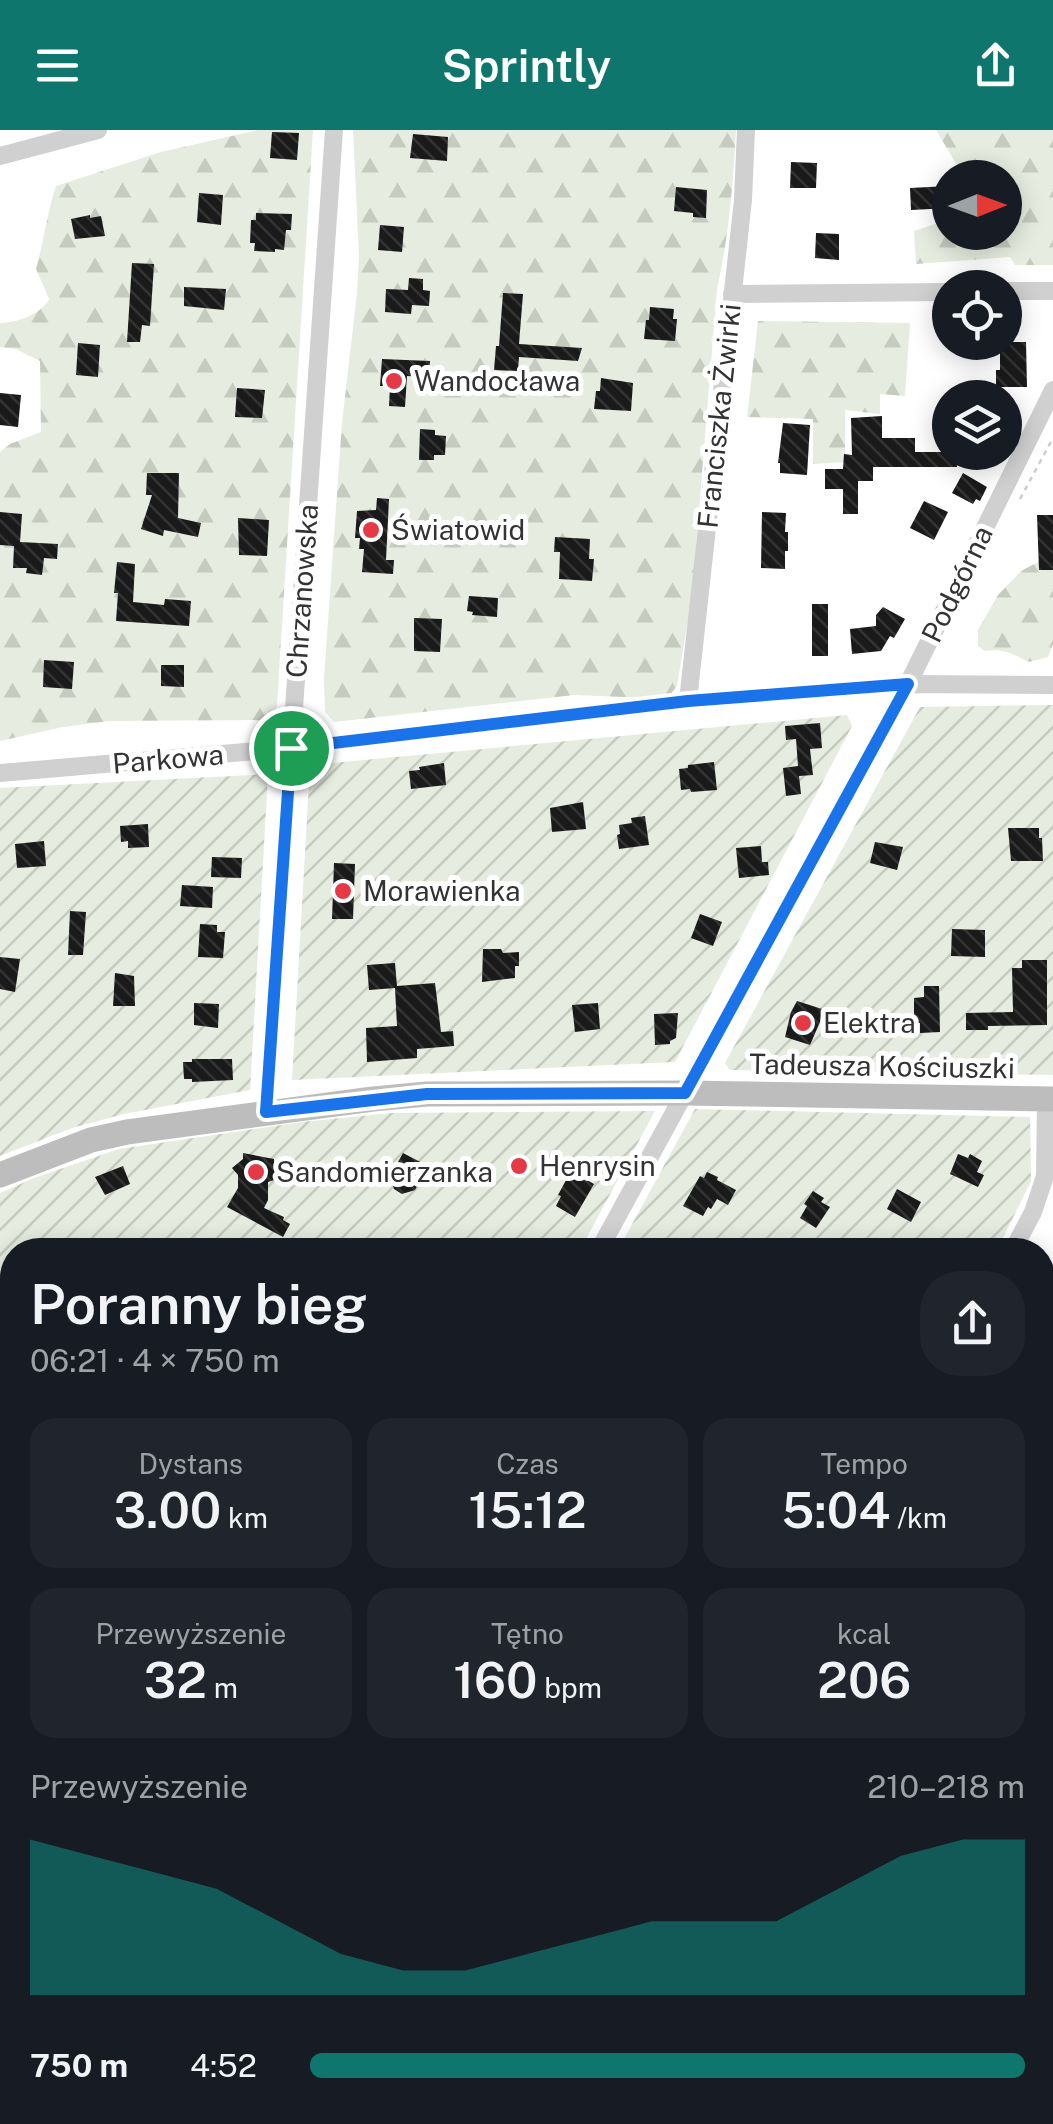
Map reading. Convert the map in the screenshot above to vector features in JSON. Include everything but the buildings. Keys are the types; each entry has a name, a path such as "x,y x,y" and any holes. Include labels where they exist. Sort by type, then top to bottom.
{"street":[{"path":"0,156 98,130"},
{"name":"Chrzanowska","path":"266,1112 334,130"},
{"name":"Franciszka Żwirki","path":"688,701 742,200 746,130"},
{"path":"1022,292 1053,291"},
{"path":"732,294 932,292"},
{"name":"Podgórna","path":"606,1238 908,684 1053,390"},
{"name":"Parkowa","path":"0,773 291,748 688,701 908,684 1053,685"},
{"name":"Tadeusza Kościuszki","path":"0,1175 91,1140 127,1132 427,1094 685,1093 1050,1099"},
{"path":"1019,1238 1045,1176 1050,1099"}],"green space":[{"path":"258,130 313,130 276,720 109,721 0,741 0,452 41,432 40,361 16,349 0,347 0,323 28,317 49,299 36,269 56,186 161,152"},
{"path":"353,130 736,130 730,210 717,289 692,596 677,686 669,696 574,695 334,722 325,712 342,423 359,255"},
{"path":"936,130 1053,130 1053,265 1015,265 1010,257 916,264 914,231 932,225 932,250 1022,250 1022,160 954,160"},
{"path":"758,321 910,323 905,396 880,394 880,414 845,410 845,462 813,464 813,419 747,417"},
{"path":"1053,554 1053,644 1048,657 1029,662 978,646 978,630 998,595 1021,571"},
{"path":"1053,705 1053,1075 730,1070 725,1063 920,707"},
{"path":"847,715 852,726 675,1062 292,1080 310,765"},
{"path":"268,774 250,1090 124,1114 72,1128 0,1156 0,788"},
{"path":"695,1109 1030,1117 1031,1181 1003,1238 625,1238"},
{"path":"655,1111 586,1238 0,1238 0,1193 119,1149 391,1113"}],"place":[{"name":"Wandocława","path":"394,381"},
{"name":"Światowid","path":"371,530"},
{"name":"Morawienka","path":"343,891"},
{"name":"Elektra","path":"803,1023"},
{"name":"Henrysin","path":"519,1166"},
{"name":"Sandomierzanka","path":"256,1172"}],"route":[{"path":"908,684 685,1093 427,1094 266,1112 291,748 688,701 908,684"}]}
